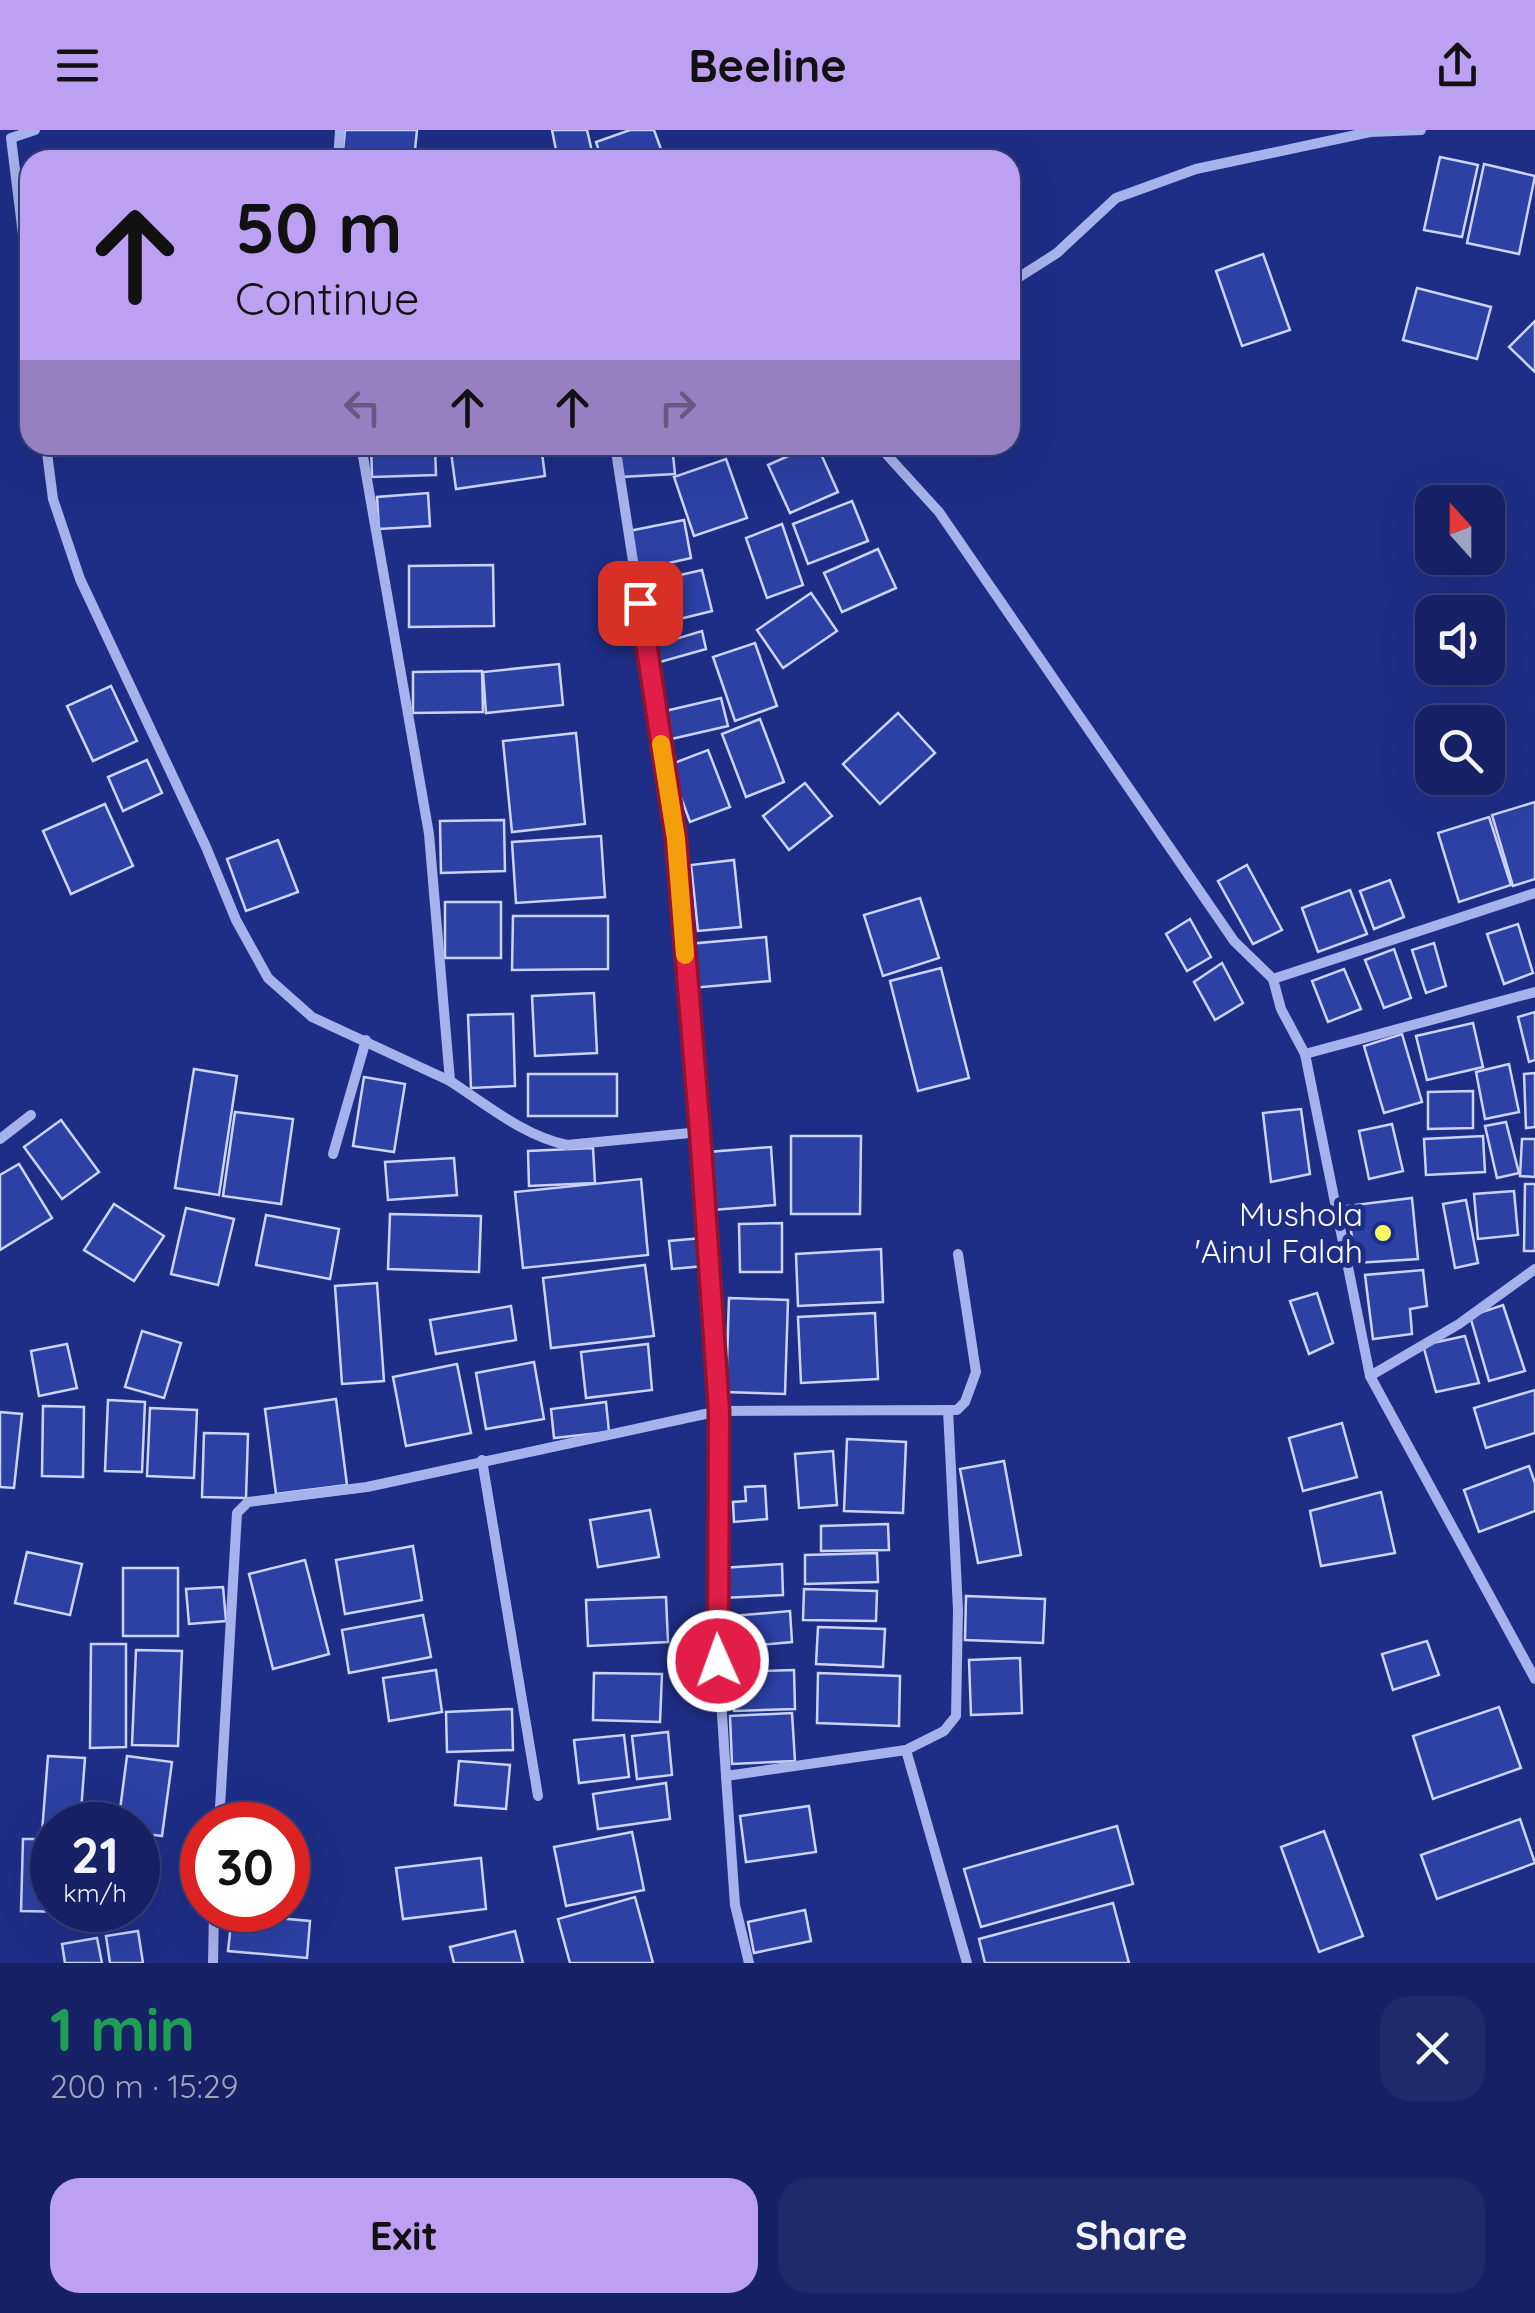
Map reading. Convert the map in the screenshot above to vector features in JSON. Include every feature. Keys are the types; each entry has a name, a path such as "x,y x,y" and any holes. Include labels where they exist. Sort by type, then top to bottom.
{"street":[{"path":"20,210 11,138 35,130"},
{"path":"1020,276 1056,252 1116,198 1196,169 1370,132 1420,130"},
{"path":"47,455 53,499 80,579 268,978 312,1018 450,1081 548,1141 568,1145 700,1132"},
{"path":"363,455 429,834 450,1081"},
{"path":"617,455 676,839 719,1411 716,1622 726,1776 735,1905 749,1963"},
{"path":"887,455 939,512 1234,941 1273,979 1281,1008 1305,1054 1370,1376 1535,1679"},
{"path":"1273,979 1535,893"},
{"path":"1305,1054 1535,992"},
{"path":"333,1154 366,1040"},
{"path":"0,1139 32,1115"},
{"path":"220,1802 240,1507 248,1502 368,1486 719,1411 957,1410 966,1402 976,1372 958,1254"},
{"path":"1370,1376 1459,1324 1535,1269"},
{"path":"726,1776 906,1750 944,1730 956,1716 958,1610 948,1410"},
{"path":"482,1460 538,1796"},
{"path":"906,1750 967,1963"},
{"path":"213,1963 214,1932"}],"building":[{"path":"345,130 417,130 415,150 343,150"},
{"path":"552,130 587,130 592,150 556,150"},
{"path":"630,130 654,130 661,150 599,150 596,142"},
{"path":"1440,157 1478,165 1462,237 1424,230"},
{"path":"1484,164 1535,176 1519,254 1467,243"},
{"path":"1263,254 1290,330 1242,346 1216,271"},
{"path":"1417,288 1491,307 1477,359 1403,340"},
{"path":"1535,321 1535,372 1509,347"},
{"path":"371,455 435,455 436,475 372,477"},
{"path":"451,455 542,455 545,476 456,489"},
{"path":"620,455 673,455 675,474 621,477"},
{"path":"790,455 821,455 838,492 790,513 768,465"},
{"path":"726,459 747,518 694,536 674,477"},
{"path":"428,493 430,526 379,529 377,497"},
{"path":"852,501 868,541 808,564 793,524"},
{"path":"684,520 691,558 638,570 629,531"},
{"path":"782,524 803,585 767,598 746,538"},
{"path":"878,549 896,588 842,612 824,573"},
{"path":"493,565 494,626 409,627 409,566"},
{"path":"702,570 712,611 651,626 641,584"},
{"path":"811,593 837,631 783,668 757,630"},
{"path":"702,631 706,649 660,662 655,645"},
{"path":"755,643 777,706 735,721 713,657"},
{"path":"559,664 563,705 486,713 483,672"},
{"path":"482,671 483,712 413,713 413,672"},
{"path":"111,686 137,741 93,761 67,706"},
{"path":"721,698 728,726 667,740 661,712"},
{"path":"898,713 935,753 880,804 843,764"},
{"path":"760,719 784,782 746,797 722,734"},
{"path":"576,733 585,824 512,832 503,741"},
{"path":"708,750 730,807 690,822 669,765"},
{"path":"147,760 162,793 123,811 108,777"},
{"path":"805,783 832,816 789,850 763,816"},
{"path":"1535,802 1535,879 1513,886 1492,815"},
{"path":"105,804 133,866 71,894 43,831"},
{"path":"1489,817 1511,885 1459,902 1438,833"},
{"path":"504,820 505,871 441,873 440,821"},
{"path":"601,836 605,897 516,903 512,842"},
{"path":"278,840 298,892 246,911 227,859"},
{"path":"734,860 741,927 698,931 691,865"},
{"path":"1247,865 1282,930 1253,944 1218,881"},
{"path":"1390,880 1404,917 1374,929 1360,891"},
{"path":"1350,890 1367,934 1318,952 1302,908"},
{"path":"920,898 939,958 883,976 864,915"},
{"path":"445,902 501,902 501,958 445,958"},
{"path":"513,916 608,916 608,969 512,970"},
{"path":"1190,919 1211,957 1187,971 1166,934"},
{"path":"1518,924 1533,973 1504,984 1487,934"},
{"path":"766,937 770,981 692,988 688,944"},
{"path":"1434,943 1446,986 1426,993 1412,950"},
{"path":"1394,949 1411,998 1384,1008 1365,960"},
{"path":"1222,963 1243,1003 1215,1020 1194,982"},
{"path":"941,968 969,1078 918,1091 890,981"},
{"path":"1344,969 1361,1009 1328,1022 1312,981"},
{"path":"594,993 597,1053 535,1056 532,996"},
{"path":"1535,1012 1535,1060 1529,1062 1518,1017"},
{"path":"513,1014 515,1086 471,1088 468,1015"},
{"path":"1473,1023 1483,1067 1427,1080 1416,1036"},
{"path":"1402,1034 1422,1102 1384,1113 1364,1046"},
{"path":"1509,1064 1519,1112 1485,1119 1476,1072"},
{"path":"194,1069 237,1076 219,1195 175,1188"},
{"path":"1535,1073 1535,1127 1526,1128 1524,1074"},
{"path":"528,1074 617,1074 617,1116 528,1116"},
{"path":"364,1077 405,1084 394,1152 353,1146"},
{"path":"1473,1091 1473,1128 1428,1129 1428,1092"},
{"path":"1301,1109 1310,1174 1271,1182 1263,1113"},
{"path":"235,1112 293,1119 281,1204 223,1196"},
{"path":"61,1120 99,1172 62,1199 24,1147"},
{"path":"1506,1122 1519,1173 1497,1178 1485,1126"},
{"path":"1392,1124 1403,1171 1369,1179 1359,1131"},
{"path":"791,1136 861,1136 860,1214 791,1214"},
{"path":"1483,1136 1485,1172 1426,1175 1424,1139"},
{"path":"1522,1139 1535,1139 1535,1177 1520,1176"},
{"path":"771,1147 775,1205 713,1210 708,1152"},
{"path":"593,1148 595,1183 529,1186 528,1151"},
{"path":"454,1158 457,1195 388,1200 385,1162"},
{"path":"19,1164 52,1218 0,1250 0,1175"},
{"path":"641,1179 648,1255 523,1268 515,1192"},
{"path":"1525,1184 1535,1184 1535,1251 1524,1251"},
{"path":"1514,1191 1518,1235 1478,1239 1474,1194"},
{"name":"Mushola 'Ainul Falah","path":"1412,1198 1418,1259 1356,1263 1347,1206"},
{"path":"1466,1200 1478,1263 1455,1268 1443,1204"},
{"path":"114,1204 164,1236 134,1281 84,1250"},
{"path":"186,1208 234,1219 218,1285 171,1274"},
{"path":"390,1214 481,1216 479,1272 388,1269"},
{"path":"266,1215 339,1229 330,1279 256,1265"},
{"path":"782,1223 782,1272 740,1272 739,1224"},
{"path":"702,1238 704,1266 672,1269 669,1241"},
{"path":"881,1249 883,1302 798,1306 796,1254"},
{"path":"645,1265 654,1336 551,1348 543,1278"},
{"path":"1423,1270 1427,1306 1410,1309 1412,1334 1373,1339 1365,1275"},
{"path":"377,1283 384,1381 342,1384 335,1286"},
{"path":"1317,1293 1333,1343 1309,1354 1290,1301"},
{"path":"729,1298 788,1300 785,1394 726,1392"},
{"path":"1503,1305 1525,1371 1489,1381 1470,1316"},
{"path":"511,1306 516,1340 436,1354 430,1320"},
{"path":"875,1313 878,1379 801,1383 798,1317"},
{"path":"142,1331 181,1343 164,1398 125,1387"},
{"path":"1465,1336 1479,1383 1436,1392 1423,1345"},
{"path":"67,1344 77,1388 39,1396 31,1351"},
{"path":"648,1344 652,1390 586,1398 581,1352"},
{"path":"534,1362 544,1419 486,1429 476,1373"},
{"path":"457,1364 471,1433 406,1446 393,1377"},
{"path":"1535,1390 1535,1433 1486,1448 1474,1408"},
{"path":"336,1399 347,1485 276,1494 265,1409"},
{"path":"108,1400 145,1402 142,1472 105,1471"},
{"path":"606,1402 609,1432 554,1438 551,1409"},
{"path":"43,1406 84,1407 83,1477 42,1476"},
{"path":"150,1408 197,1410 194,1478 147,1476"},
{"path":"0,1412 22,1414 14,1488 0,1487"},
{"path":"1342,1423 1357,1477 1303,1491 1289,1438"},
{"path":"204,1433 248,1434 246,1498 202,1497"},
{"path":"847,1439 906,1442 903,1513 844,1511"},
{"path":"833,1451 837,1505 799,1508 795,1454"},
{"path":"1004,1461 1021,1555 978,1563 960,1469"},
{"path":"1529,1466 1535,1483 1535,1511 1479,1532 1464,1490"},
{"path":"765,1486 767,1519 734,1522 733,1502 746,1501 745,1487"},
{"path":"1381,1492 1395,1553 1321,1566 1310,1511"},
{"path":"650,1510 659,1557 598,1567 590,1520"},
{"path":"888,1524 889,1550 821,1551 821,1526"},
{"path":"413,1546 422,1600 345,1614 336,1560"},
{"path":"27,1552 82,1564 70,1615 15,1603"},
{"path":"877,1553 878,1582 805,1584 805,1555"},
{"path":"305,1560 329,1654 273,1669 249,1574"},
{"path":"782,1564 783,1595 722,1598 721,1568"},
{"path":"123,1568 178,1568 178,1636 123,1636"},
{"path":"223,1587 226,1621 189,1624 186,1589"},
{"path":"804,1589 877,1591 876,1621 803,1620"},
{"path":"966,1596 1045,1599 1043,1643 965,1640"},
{"path":"666,1597 668,1642 588,1646 586,1600"},
{"path":"790,1611 792,1642 735,1647 733,1616"},
{"path":"423,1615 431,1657 349,1673 342,1630"},
{"path":"818,1627 885,1629 883,1667 816,1664"},
{"path":"1427,1641 1439,1675 1393,1690 1382,1654"},
{"path":"91,1644 126,1644 126,1747 90,1748"},
{"path":"136,1650 182,1651 178,1746 132,1745"},
{"path":"1020,1658 1022,1713 971,1715 969,1660"},
{"path":"436,1670 442,1712 389,1721 383,1678"},
{"path":"794,1670 795,1709 734,1711 732,1672"},
{"path":"594,1673 662,1674 660,1722 593,1720"},
{"path":"818,1673 900,1676 899,1726 817,1723"},
{"path":"1499,1707 1521,1768 1433,1799 1413,1736"},
{"path":"512,1709 513,1750 447,1752 446,1712"},
{"path":"792,1713 795,1761 732,1764 730,1716"},
{"path":"668,1732 672,1775 637,1779 632,1736"},
{"path":"624,1735 629,1777 579,1783 574,1740"},
{"path":"48,1756 85,1758 82,1802 44,1802"},
{"path":"127,1756 172,1762 162,1836 160,1802 121,1802"},
{"path":"459,1761 510,1765 506,1809 455,1805"},
{"path":"666,1783 670,1819 598,1829 593,1794"},
{"path":"809,1806 816,1852 746,1862 740,1816"},
{"path":"1520,1819 1535,1863 1437,1899 1421,1855"},
{"path":"1117,1826 1133,1884 981,1927 964,1869"},
{"path":"1324,1831 1363,1936 1319,1952 1281,1847"},
{"path":"632,1832 644,1890 566,1906 554,1847"},
{"path":"23,1839 30,1839 30,1911 21,1911"},
{"path":"481,1858 486,1909 403,1919 396,1868"},
{"path":"635,1897 653,1963 570,1963 558,1919"},
{"path":"1113,1903 1129,1963 985,1963 979,1939"},
{"path":"805,1910 811,1941 754,1953 748,1922"},
{"path":"515,1931 523,1963 454,1963 450,1947"},
{"path":"138,1932 143,1963 110,1963 106,1936"},
{"path":"230,1932 309,1932 307,1958 228,1951"},
{"path":"97,1938 102,1963 65,1963 62,1944"}],"slow traffic":[{"path":"661,744 676,839 685,955"}],"place":[{"name":"Mushola 'Ainul Falah","path":"1383,1233"}],"route":[{"path":"640,603 676,839 700,1132 719,1411 718,1661"}]}
